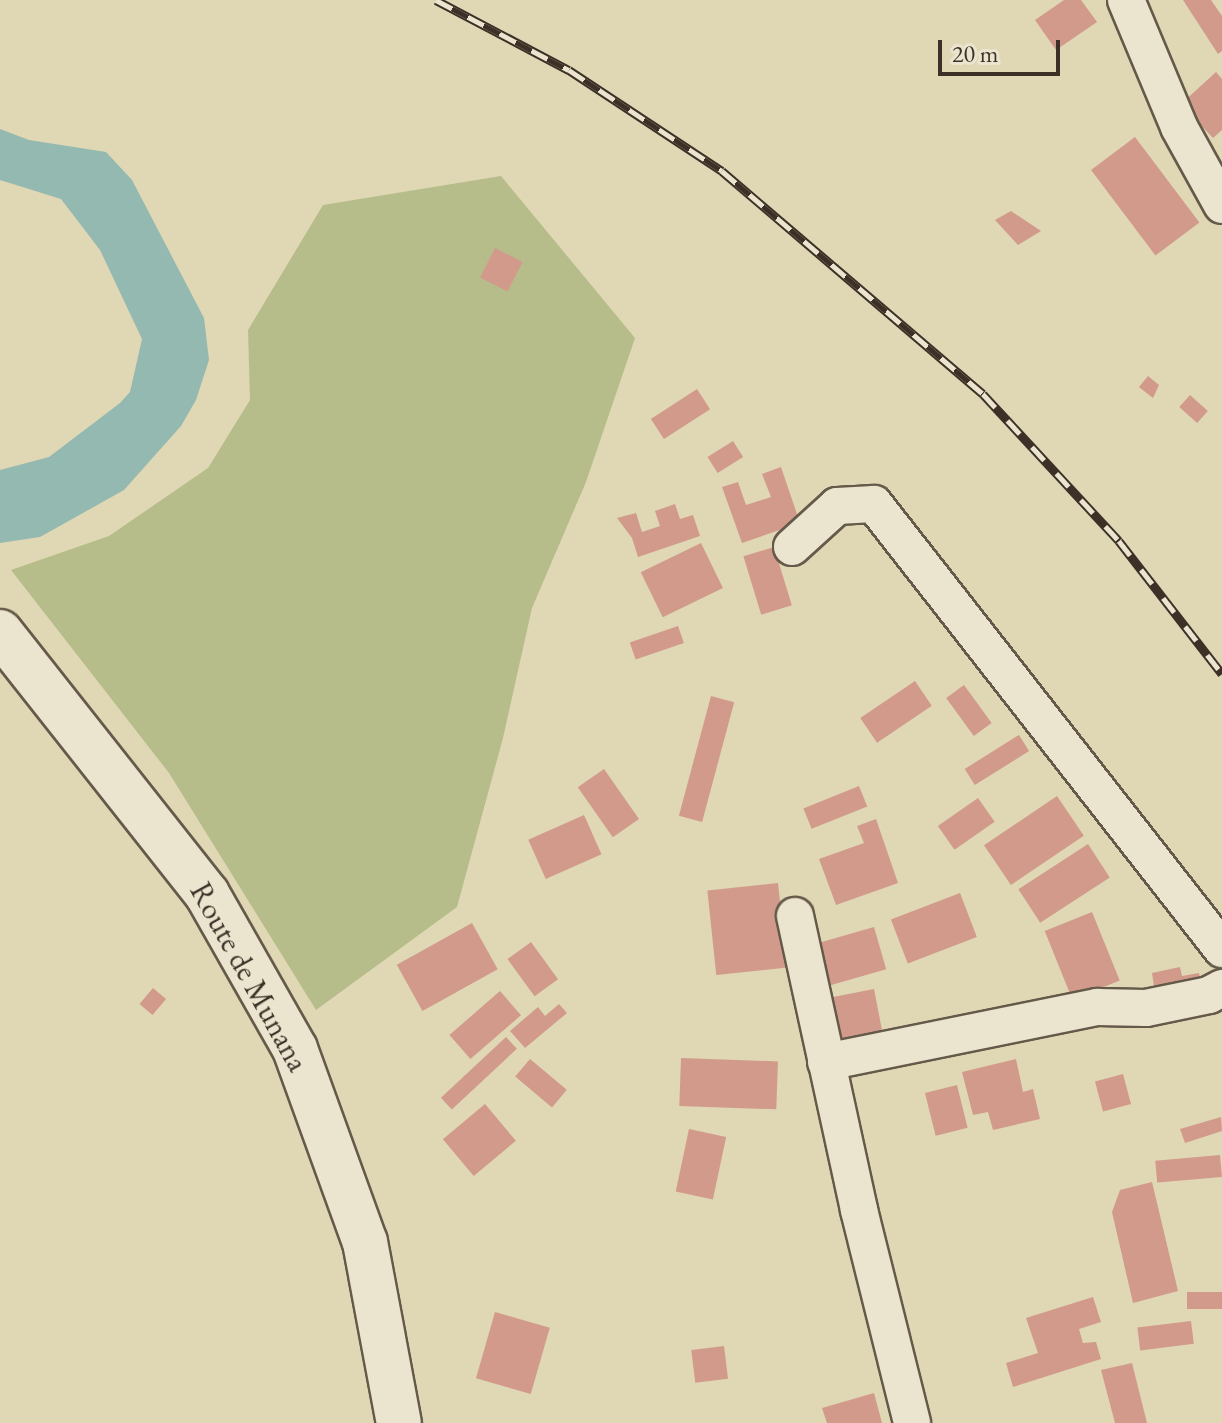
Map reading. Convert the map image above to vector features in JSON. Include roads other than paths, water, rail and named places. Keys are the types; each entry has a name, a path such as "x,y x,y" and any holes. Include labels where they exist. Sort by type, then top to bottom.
{"main road":[{"name":"Route de Munana","path":"0,632 207,894 295,1049 365,1242 399,1423"}],"street":[{"path":"1126,0 1179,127 1222,205"},
{"path":"792,547 837,506 874,504 1222,949"},
{"path":"795,916 826,1062 912,1423"},
{"path":"826,1062 1097,1007 1146,1008 1209,995 1222,988"}],"water":[{"path":"0,129 29,140 106,152 132,180 204,318 209,360 196,400 181,426 124,490 40,537 0,543 0,470 49,457 120,403 130,392 142,339 100,250 61,199 0,180"}],"railway":[{"path":"436,0 569,70 722,171 983,394 1119,541 1222,674"}]}
